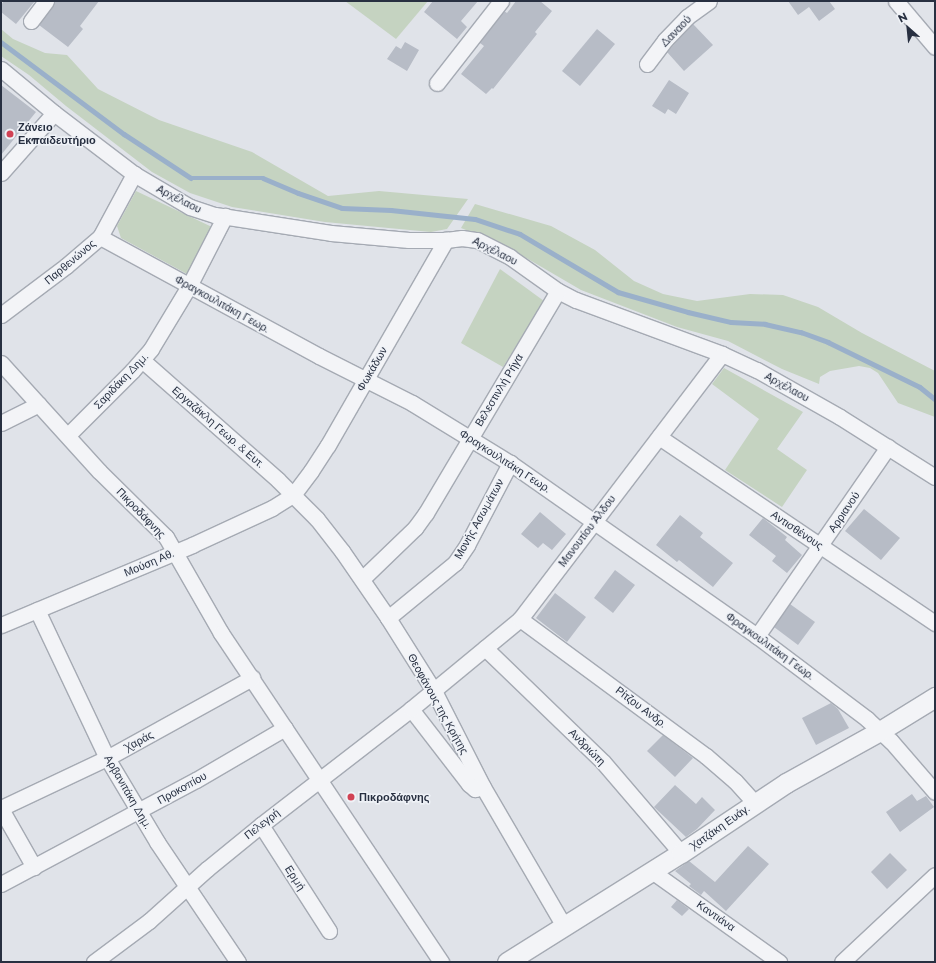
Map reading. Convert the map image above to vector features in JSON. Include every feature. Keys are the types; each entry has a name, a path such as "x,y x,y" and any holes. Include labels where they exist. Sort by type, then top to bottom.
{"street":[{"path":"31,21 46,1"},
{"path":"437,83 501,1"},
{"name":"Δαναού","path":"647,64 665,40 688,17 709,1"},
{"path":"896,1 935,46"},
{"name":"Αρχέλαου","path":"1,69 54,113 134,174 190,207 225,216 331,233 409,240 446,240 468,238 483,243 518,262 558,291 587,305 722,354 784,385 935,477"},
{"path":"1,173 54,113"},
{"name":"Παρθενώνος","path":"1,315 66,266 100,237 134,174"},
{"name":"Σαριδάκη Δημ.","path":"68,435 151,349 189,286 225,216"},
{"name":"Φραγκουλιτάκη Γεωρ.","path":"100,237 319,356 412,402 510,463 757,636 880,731 891,741 935,792"},
{"name":"Φωκάδων","path":"293,495 311,471 446,240"},
{"name":"Βελεστινλή Ρήγα","path":"362,579 420,522 558,291"},
{"name":"Μανουτίου Άλδου","path":"434,691 520,619 722,354"},
{"name":"Εργαζάκλη Γεωρ. & Ευτ.","path":"142,360 293,495"},
{"name":"Πικροδάφνης","path":"1,363 68,435 99,471 158,529 176,552 207,610 441,962"},
{"path":"1,423 39,404"},
{"name":"Αντισθένους","path":"659,437 935,623"},
{"name":"Αρριανού","path":"757,636 888,447"},
{"name":"Μονής Ασωμάτων","path":"388,618 455,563 467,545 510,463"},
{"name":"Μούση Αθ.","path":"1,625 176,552 272,508 293,495"},
{"name":"Θεοφάνους της Κρήτης","path":"293,495 325,528 362,579 434,691 483,787 564,926"},
{"name":"Αρβανιτάκη Δημ.","path":"37,610 107,758 187,887 238,962"},
{"name":"Ρίτζου Ανδρ.","path":"520,619 706,756 731,777 755,802"},
{"name":"Ανδριώτη","path":"485,648 603,762 681,854"},
{"name":"Χαράς","path":"1,808 107,758 252,678"},
{"name":"Πελεγρή","path":"94,962 143,925 319,779 434,691"},
{"name":"Χατζάκη Ευάγ.","path":"507,962 681,854 755,802 801,774 880,731 935,697"},
{"path":"411,709 469,784 475,789 483,787"},
{"name":"Προκοπίου","path":"1,884 139,811 286,728"},
{"path":"1,808 34,867"},
{"name":"Ερμή","path":"261,826 329,931"},
{"name":"Καντιάνα","path":"652,872 779,962"},
{"path":"842,962 935,875"}],"green space":[{"path":"345,1 428,1 396,39"},
{"path":"1,29 13,39 45,53 67,55 98,89 159,120 252,152 328,196 379,191 468,199 447,229 431,232 325,222 232,207 190,193 152,172 66,106 29,75 1,56"},
{"path":"136,191 212,227 187,274 121,238 117,226"},
{"path":"475,204 551,226 595,250 634,281 663,294 697,301 750,294 783,295 818,307 862,333 935,371 935,417 898,403 878,373 870,368 859,366 830,371 820,377 819,384 782,369 728,341 677,327 581,290 504,245 461,228"},
{"path":"500,269 544,301 503,367 461,343"},
{"path":"724,368 803,412 777,449 807,470 782,507 725,470 759,419 712,384"}],"building":[{"path":"4,1 35,1 16,24 1,12 1,5"},
{"path":"55,1 99,1 80,26 83,29 68,47 39,25"},
{"path":"433,1 478,1 461,21 467,27 457,39 424,12"},
{"path":"516,1 540,1 552,11 535,32 537,34 493,89 492,88 486,94 461,74 484,46 480,43 504,11 507,13"},
{"path":"788,1 829,1 835,9 819,21 809,7 798,15"},
{"path":"693,24 713,45 684,71 667,52"},
{"path":"597,29 615,44 580,86 562,71"},
{"path":"405,42 419,50 407,71 387,59 396,46 401,49"},
{"path":"669,80 689,93 676,114 668,109 665,114 652,106"},
{"name":"Ζάνειο Εκπαιδευτήριο","path":"1,85 36,112 1,155"},
{"path":"864,509 900,538 881,560 845,531"},
{"path":"540,512 566,534 552,550 543,543 538,548 521,534"},
{"path":"680,515 703,533 700,537 733,563 713,587 679,560 677,562 656,545"},
{"path":"763,518 787,537 785,540 802,555 787,573 772,561 776,556 749,535"},
{"path":"615,570 635,585 613,613 594,598"},
{"path":"555,593 586,617 567,642 536,618"},
{"path":"790,604 815,622 798,645 774,627"},
{"path":"831,703 838,709 849,728 816,745 802,718"},
{"path":"663,735 693,758 675,777 647,751"},
{"path":"675,785 696,804 702,797 715,810 697,829 686,837 654,807"},
{"path":"912,794 917,801 926,796 934,807 900,832 886,812"},
{"path":"748,846 769,864 726,911 704,891 701,895 689,886 691,884 675,871 689,861 715,882"},
{"path":"890,853 907,870 887,889 871,872"},
{"path":"677,900 689,909 682,916 671,907"}],"waterway":[{"path":"1,42 124,134 191,178 263,178 298,193 342,208 391,210 475,219 520,234 618,292 688,312 731,322 765,324 801,332 828,342 920,387 935,399"}],"place":[{"name":"Ζάνειο Εκπαιδευτήριο","path":"10,134"},
{"name":"Πικροδάφνης","path":"351,797"}]}
